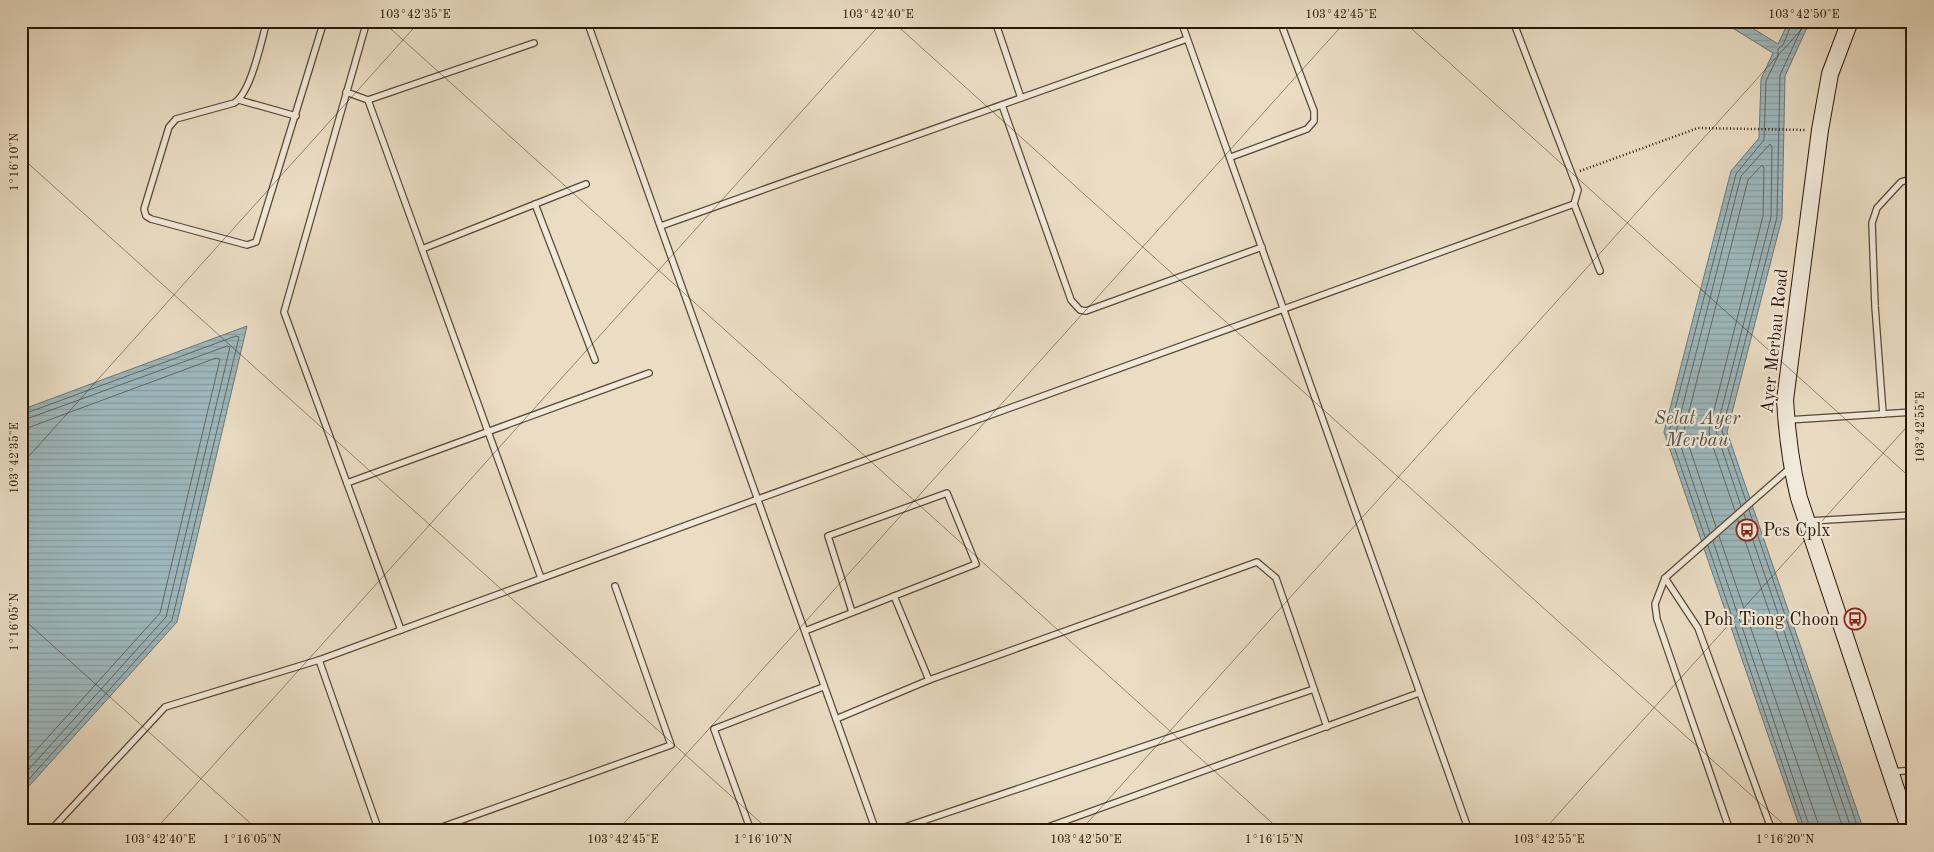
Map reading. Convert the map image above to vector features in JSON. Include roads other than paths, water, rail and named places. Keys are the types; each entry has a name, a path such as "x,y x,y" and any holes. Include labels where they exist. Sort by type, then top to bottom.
{"street":[{"name":"Ayer Merbau Road","path":"1850,21 1830,74 1820,130 1785,400 1786,420 1792,467 1807,521 1910,831"}],"lane":[{"path":"267,21 246,90 239,100 176,119 172,122 144,209 146,216 151,219 252,245 258,236 324,21"},
{"path":"367,21 284,312 401,630"},
{"path":"588,21 805,631 823,687 876,831"},
{"path":"995,21 1021,98"},
{"path":"1181,21 1231,157 1469,831"},
{"path":"1231,157 1308,130 1314,121 1314,111 1280,21"},
{"path":"1513,21 1578,190 1574,204 1600,271"},
{"path":"661,226 1187,39"},
{"path":"346,92 368,100 534,43"},
{"path":"239,100 296,116"},
{"path":"368,100 487,432 542,578"},
{"path":"1002,105 1071,300 1080,310 1086,312 1262,247"},
{"path":"1883,414 1875,306 1872,223 1877,208 1901,182 1913,178"},
{"path":"422,249 586,184"},
{"path":"535,204 595,360"},
{"path":"50,831 165,707 319,660 1574,204"},
{"path":"347,483 649,374"},
{"path":"1786,420 1913,412"},
{"path":"1730,831 1657,619 1656,604 1665,578 1792,467"},
{"path":"805,631 976,564 948,493 828,536 852,612"},
{"path":"1807,521 1913,515"},
{"path":"836,719 929,680 1257,562 1276,578 1327,727"},
{"path":"1665,578 1698,628 1772,831"},
{"path":"432,831 671,745 615,586"},
{"path":"894,596 929,680"},
{"path":"319,660 379,831"},
{"path":"751,831 714,729 823,687"},
{"path":"893,831 1314,689"},
{"path":"1037,831 1420,693"},
{"path":"1890,772 1913,770"}],"water":[{"name":"Selat Ayer Merbau","path":"1721,21 1741,21 1778,44 1789,21 1810,21 1785,76 1782,218 1727,432 1864,831 1801,831 1664,432 1731,171 1759,138 1761,79 1773,53"},
{"path":"247,326 177,622 21,795 21,410"}],"place":[{"name":"Pcs Cplx","path":"1747,530"},
{"name":"Poh Tiong Choon","path":"1855,619"}]}
